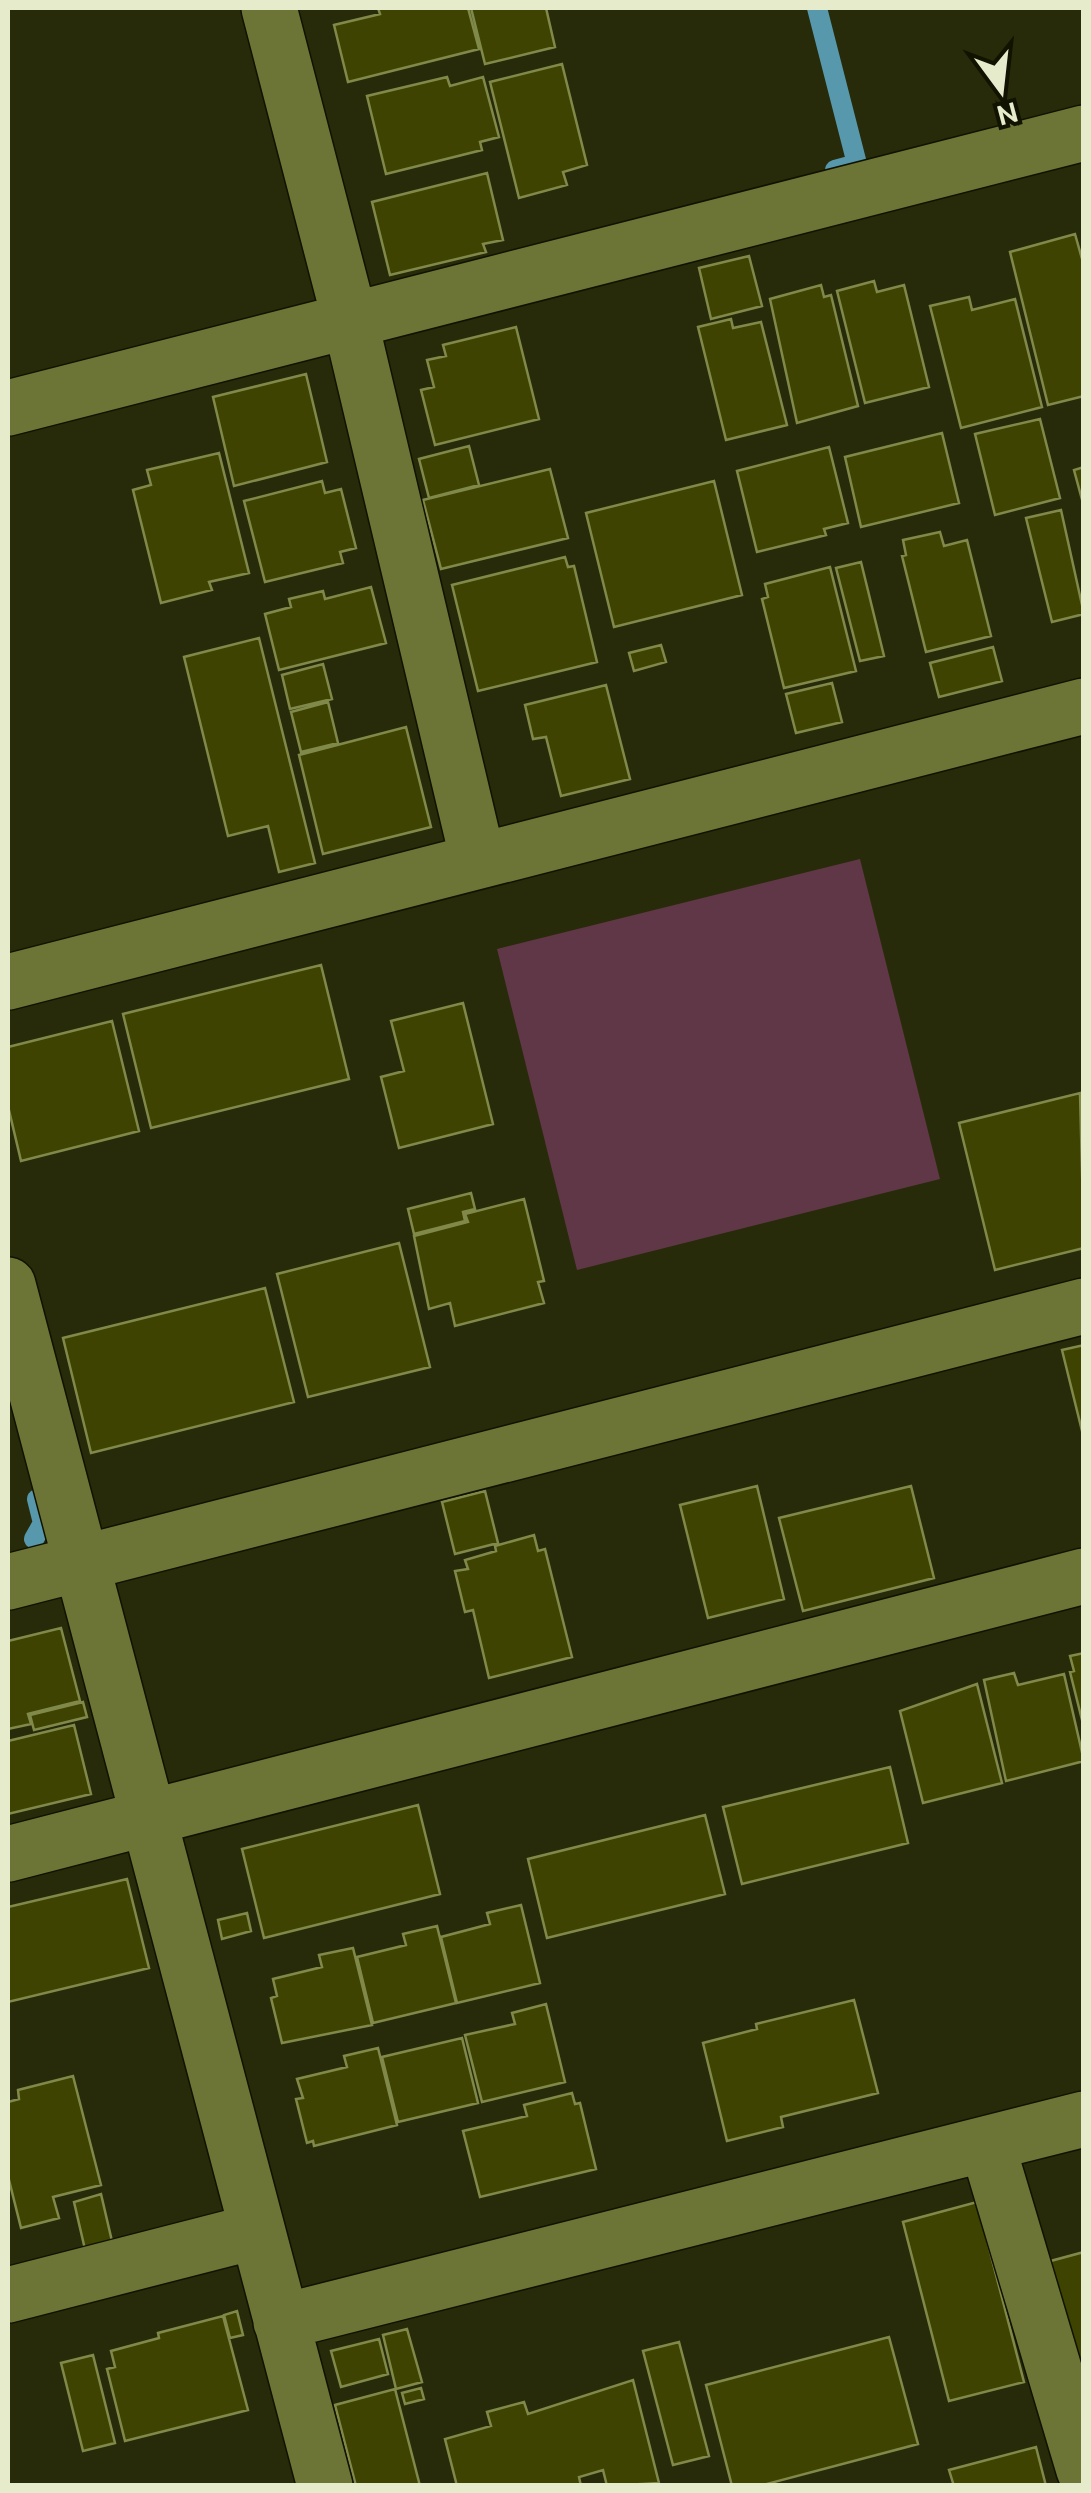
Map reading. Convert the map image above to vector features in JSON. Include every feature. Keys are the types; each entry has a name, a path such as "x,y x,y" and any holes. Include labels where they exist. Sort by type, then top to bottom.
{"street":[{"path":"269,8 350,320 478,860"},
{"path":"8,408 1084,132"},
{"path":"8,982 1084,706"},
{"path":"8,1284 324,2486"},
{"path":"8,1582 1084,1306"},
{"path":"8,1854 1084,1576"},
{"path":"281,2322 1084,2119"},
{"path":"986,2144 1084,2470"},
{"path":"8,2295 257,2231"}],"shaded area":[{"path":"860,859 940,1179 577,1270 497,949"}],"building":[{"path":"378,8 468,8 479,49 348,82 334,25 380,14"},
{"path":"471,8 546,8 555,47 485,64"},
{"path":"562,64 587,165 563,172 567,185 519,198 490,82"},
{"path":"447,77 450,86 483,77 499,137 480,142 482,150 386,174 367,96"},
{"path":"487,173 503,240 483,244 486,252 390,275 372,202"},
{"path":"1075,234 1084,266 1084,396 1048,405 1010,252"},
{"path":"749,256 762,306 711,319 699,268"},
{"path":"874,281 877,292 904,285 929,387 865,403 837,291"},
{"path":"821,285 824,297 831,295 858,406 797,423 770,299"},
{"path":"969,297 972,310 1015,299 1042,407 961,428 930,306"},
{"path":"731,319 733,328 761,322 787,425 726,440 698,327"},
{"path":"516,327 539,419 435,445 421,390 434,387 427,360 446,356 443,345"},
{"path":"306,374 327,462 234,486 213,397"},
{"path":"1040,419 1060,498 995,515 975,434"},
{"path":"942,433 959,503 861,527 845,457"},
{"path":"469,446 479,485 429,498 419,459"},
{"path":"829,447 848,523 824,529 826,535 757,552 737,471"},
{"path":"219,453 249,573 209,582 212,590 161,603 133,490 151,485 147,470"},
{"path":"1084,467 1084,507 1074,470"},
{"path":"550,469 568,538 441,569 423,500"},
{"path":"322,481 325,493 341,489 356,548 340,552 343,563 265,582 244,501"},
{"path":"714,481 742,595 614,627 586,513"},
{"path":"1061,510 1084,614 1052,622 1026,518"},
{"path":"940,532 944,546 967,540 991,636 926,652 902,556 906,555 903,540"},
{"path":"565,557 568,567 574,566 597,662 478,691 452,585"},
{"path":"861,562 884,656 860,661 836,568"},
{"path":"830,567 856,671 784,688 762,599 768,597 765,584"},
{"path":"371,587 386,643 279,670 265,614 291,607 289,599 323,591 325,599"},
{"path":"259,638 315,863 279,872 268,826 228,836 184,657"},
{"path":"661,645 666,662 634,671 629,653"},
{"path":"993,647 1002,681 939,697 930,663"},
{"path":"323,664 332,699 290,709 282,675"},
{"path":"832,683 842,722 796,733 786,694"},
{"path":"606,685 630,779 561,796 546,737 533,739 525,705"},
{"path":"328,702 338,743 301,752 291,712"},
{"path":"406,727 431,827 323,854 299,755"},
{"path":"321,965 349,1079 151,1128 123,1014"},
{"path":"463,1003 493,1124 399,1148 381,1077 404,1071 391,1021"},
{"path":"112,1021 139,1131 21,1161 8,1106 8,1047"},
{"path":"1080,1093 1084,1248 995,1270 959,1123"},
{"path":"471,1193 475,1209 463,1212 465,1221 414,1234 408,1209"},
{"path":"524,1199 544,1281 538,1282 544,1303 455,1326 450,1303 429,1309 414,1236 468,1222 465,1214"},
{"path":"399,1243 430,1367 308,1397 277,1274"},
{"path":"265,1288 294,1402 91,1453 63,1338"},
{"path":"1084,1345 1084,1439 1062,1350"},
{"path":"757,1486 784,1599 708,1618 680,1505"},
{"path":"911,1486 934,1578 803,1611 779,1518"},
{"path":"485,1491 498,1543 455,1554 442,1502"},
{"path":"534,1535 538,1551 545,1549 572,1657 489,1678 473,1610 465,1612 455,1571 468,1569 465,1560 496,1551 495,1546"},
{"path":"61,1628 80,1701 28,1714 31,1724 8,1729 8,1641"},
{"path":"1084,1653 1084,1728 1070,1672 1074,1671 1070,1656"},
{"path":"1014,1673 1018,1685 1064,1674 1084,1761 1006,1781 984,1680"},
{"path":"977,1684 1002,1783 923,1803 900,1711"},
{"path":"83,1702 87,1717 34,1730 30,1715"},
{"path":"74,1725 91,1794 8,1814 8,1741"},
{"path":"890,1767 908,1843 742,1884 723,1807"},
{"path":"418,1805 440,1894 264,1938 242,1849"},
{"path":"705,1815 725,1894 547,1938 528,1859"},
{"path":"127,1879 149,1968 8,2002 8,1907"},
{"path":"521,1905 540,1983 457,2003 441,1937 490,1924 487,1913"},
{"path":"247,1913 251,1931 222,1939 218,1920"},
{"path":"437,1926 456,2003 373,2023 357,1957 406,1945 403,1934"},
{"path":"353,1948 372,2025 282,2043 271,1998 277,1996 273,1979 322,1967 319,1955"},
{"path":"854,2000 878,2093 781,2117 783,2127 727,2141 703,2043 757,2029 756,2024"},
{"path":"546,2004 565,2082 482,2102 465,2035 515,2024 512,2013"},
{"path":"462,2038 478,2103 398,2122 382,2057"},
{"path":"378,2048 397,2125 314,2146 313,2141 307,2143 296,2099 303,2098 297,2079 347,2067 344,2056"},
{"path":"73,2076 101,2185 53,2197 59,2218 21,2228 8,2176 8,2102 19,2099 18,2090"},
{"path":"572,2093 575,2104 580,2103 596,2169 480,2197 463,2131 527,2116 524,2105"},
{"path":"101,2194 114,2250 87,2258 74,2202"},
{"path":"977,2202 1024,2382 949,2401 903,2222"},
{"path":"1084,2252 1084,2366 1075,2368 1047,2262"},
{"path":"237,2311 243,2335 230,2338 224,2315"},
{"path":"223,2316 248,2410 125,2441 107,2369 115,2367 111,2351 159,2338 158,2333"},
{"path":"407,2329 422,2382 396,2389 383,2335"},
{"path":"889,2337 918,2444 759,2486 732,2486 706,2385"},
{"path":"379,2339 388,2374 341,2387 331,2351"},
{"path":"679,2342 709,2456 673,2465 643,2351"},
{"path":"93,2355 115,2443 83,2451 61,2363"},
{"path":"633,2380 659,2483 607,2486 603,2470 579,2477 581,2486 457,2486 445,2439 491,2426 487,2412 524,2402 528,2414"},
{"path":"421,2388 424,2399 405,2404 402,2393"},
{"path":"395,2389 420,2486 356,2486 335,2405"},
{"path":"1036,2447 1046,2486 944,2486 953,2483 949,2470"}],"waterway":[{"path":"817,8 857,164 835,170"},
{"path":"34,1539 43,1523 37,1499"}]}
